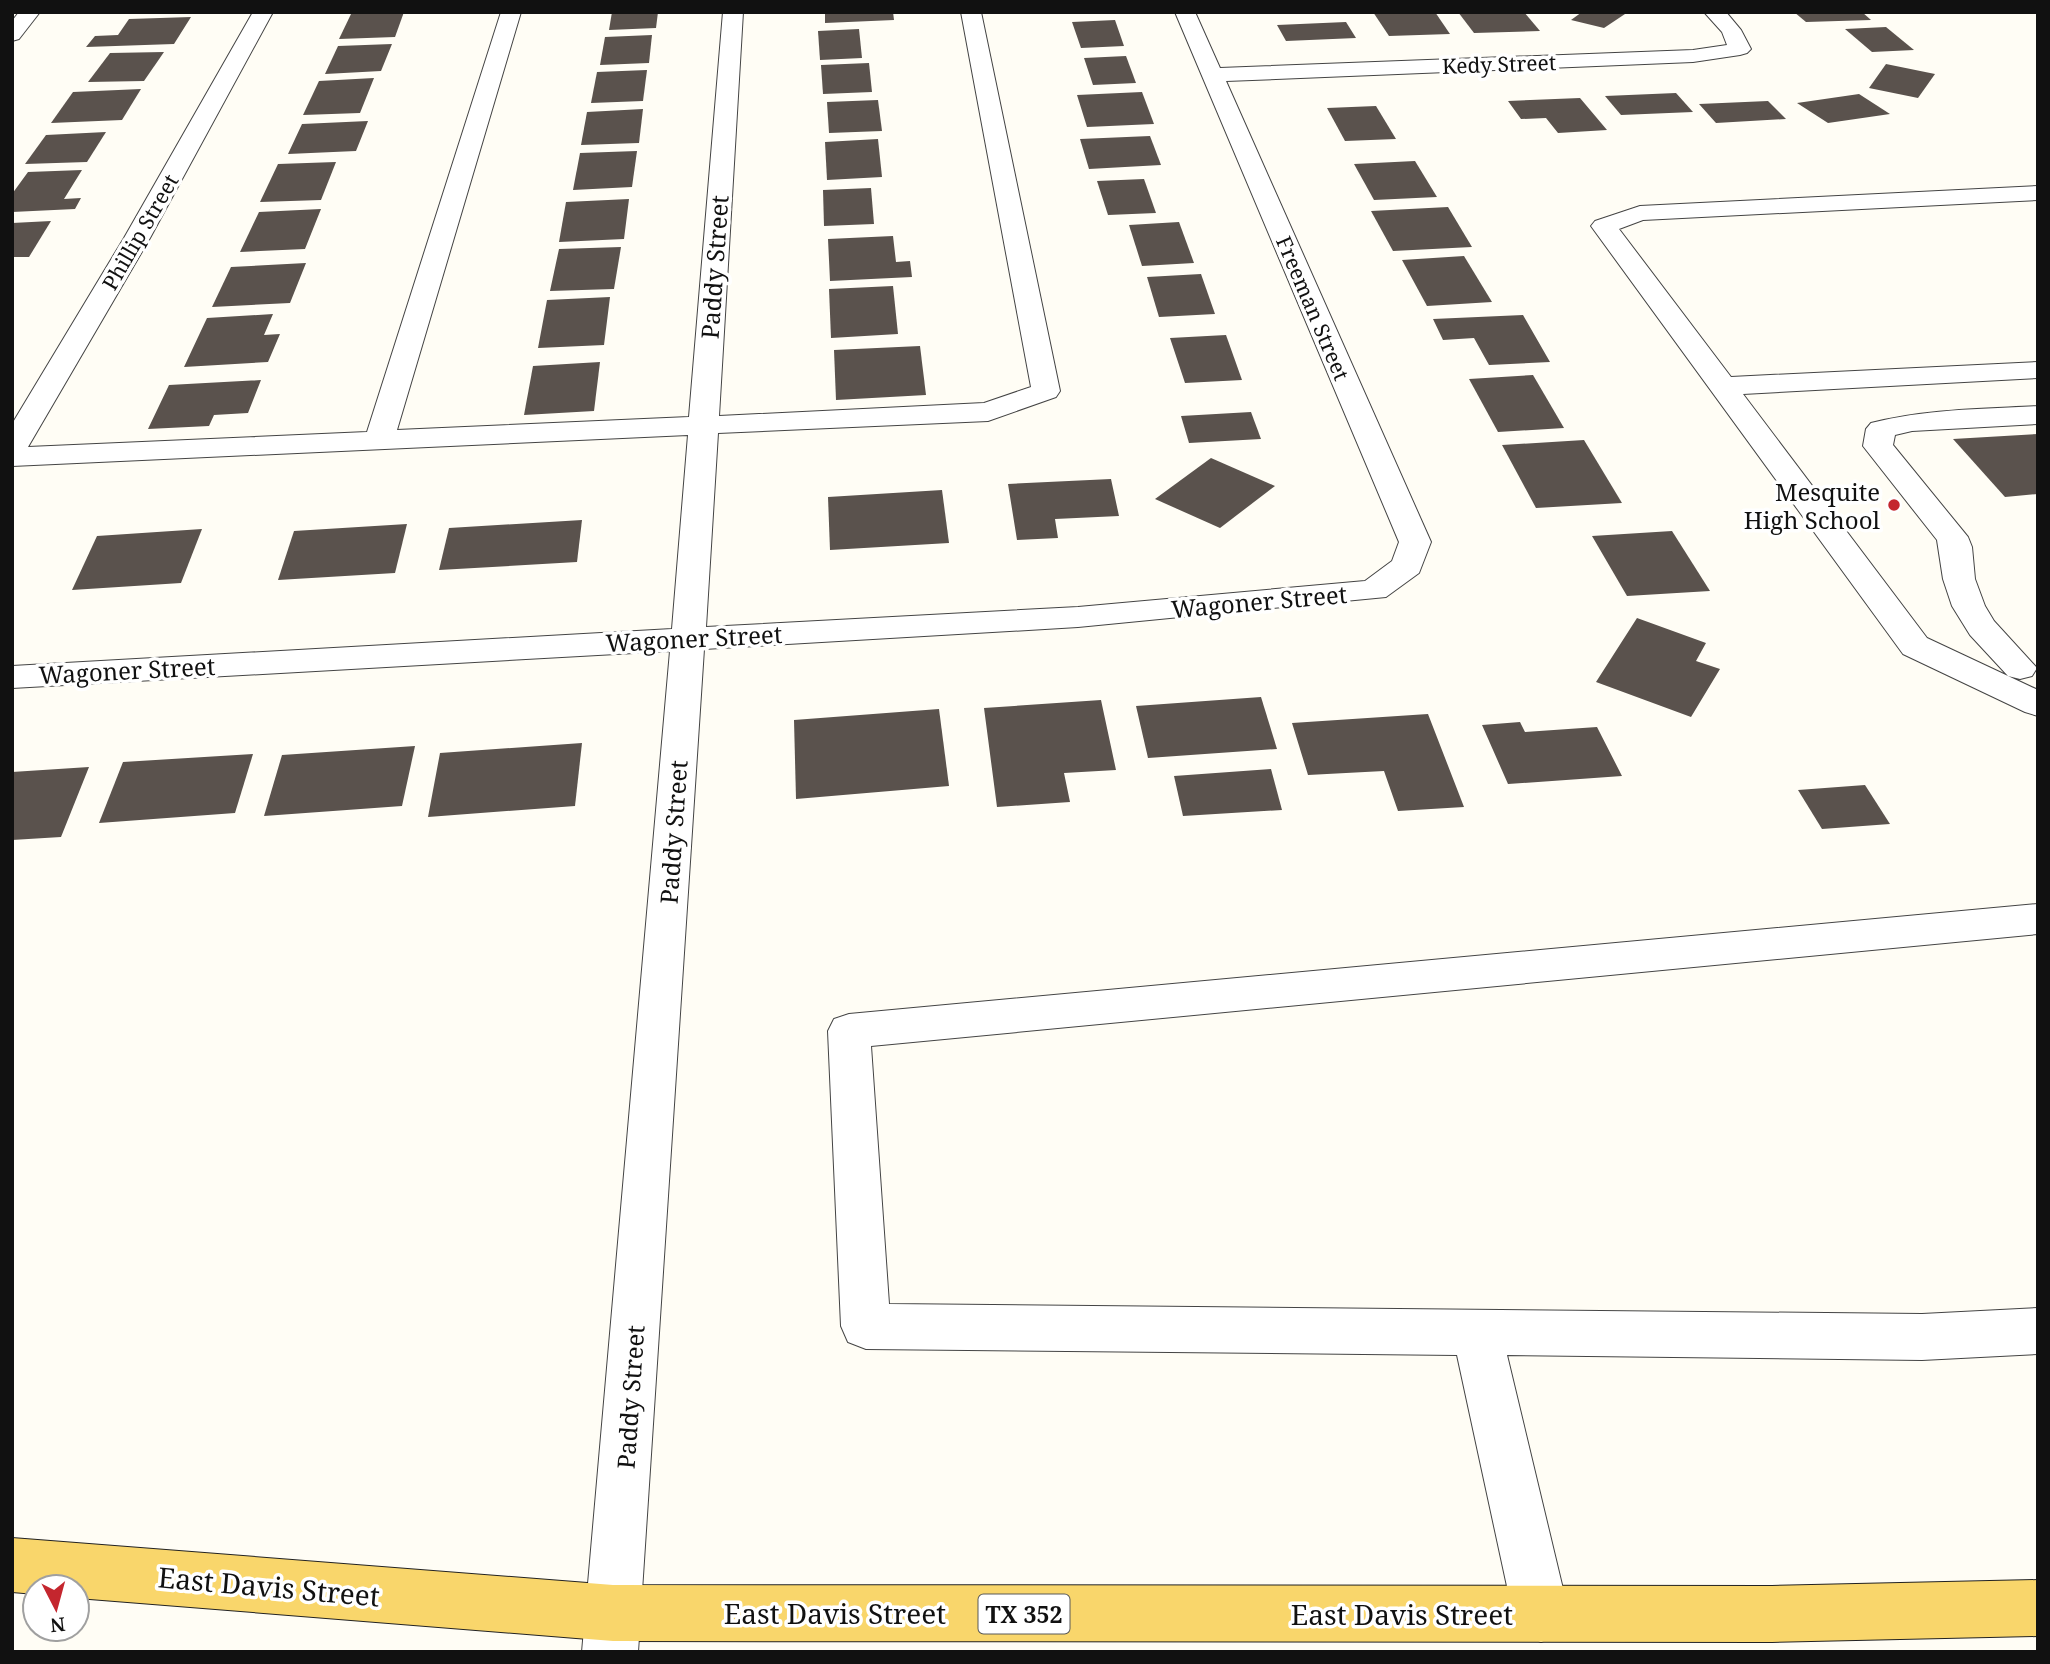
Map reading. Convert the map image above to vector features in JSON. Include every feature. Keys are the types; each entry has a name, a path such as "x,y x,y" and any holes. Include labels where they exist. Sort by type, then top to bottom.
{"main road":[{"name":"East Davis Street","path":"12,1565 612,1632 1541,1614 1772,1614 2038,1608"}],"street":[{"path":"12,35 30,12"},
{"name":"Phillip Street","path":"12,449 137,238 263,12"},
{"path":"379,440 511,12"},
{"name":"Paddy Street","path":"612,1632 733,12"},
{"path":"12,457 988,412 1046,391 971,12"},
{"name":"Freeman Street","path":"1185,12 1415,542 1407,566 1374,590"},
{"name":"Kedy Street","path":"1212,75 1693,56 1740,50 1731,30 1714,12"},
{"path":"2038,193 1640,213 1604,226 1915,646 2038,704"},
{"path":"1723,386 2038,370"},
{"path":"2029,667 1973,619 1958,577 1958,547 1878,446 1881,429 1912,422 2038,415"},
{"name":"Wagoner Street","path":"12,677 1078,617 1374,590"},
{"path":"1972,671 2029,667"},
{"path":"2038,919 849,1031 866,1326 1922,1337 2038,1331"},
{"path":"1477,1333 1541,1614"}],"building":[{"path":"352,12 404,12 395,37 339,39"},
{"path":"612,12 658,12 656,28 609,30"},
{"path":"825,12 893,12 894,20 825,23"},
{"path":"1373,12 1435,12 1450,34 1389,36"},
{"path":"1458,12 1524,12 1540,31 1474,33"},
{"path":"1582,12 1628,12 1604,28 1571,20"},
{"path":"1794,12 1862,12 1871,20 1806,22"},
{"path":"191,17 174,44 86,47 95,36 118,35 129,19"},
{"path":"1115,20 1124,46 1081,48 1072,22"},
{"path":"1346,22 1356,38 1286,41 1277,25"},
{"path":"1886,27 1914,50 1872,52 1845,29"},
{"path":"859,29 862,58 820,60 818,31"},
{"path":"652,35 649,63 600,65 605,37"},
{"path":"392,44 381,71 325,74 338,46"},
{"path":"164,52 144,81 88,82 110,53"},
{"path":"1126,56 1136,83 1093,85 1084,58"},
{"path":"869,63 872,92 823,94 821,65"},
{"path":"1886,64 1935,74 1918,98 1869,88"},
{"path":"647,70 643,101 591,103 597,72"},
{"path":"374,78 360,113 303,115 319,81"},
{"path":"141,89 122,120 51,123 73,92"},
{"path":"1142,92 1154,124 1087,127 1077,95"},
{"path":"1676,93 1693,112 1621,115 1605,96"},
{"path":"1859,94 1890,114 1828,123 1797,103"},
{"path":"1580,98 1607,130 1558,133 1546,118 1521,119 1508,101"},
{"path":"878,100 882,131 829,133 827,102"},
{"path":"1768,101 1786,119 1716,123 1699,104"},
{"path":"1376,106 1396,139 1345,141 1327,108"},
{"path":"643,109 639,143 581,145 587,112"},
{"path":"368,121 356,151 288,154 302,124"},
{"path":"106,132 87,162 25,164 46,135"},
{"path":"1150,136 1161,165 1089,169 1080,139"},
{"path":"878,139 882,177 827,180 825,142"},
{"path":"637,151 632,187 573,190 580,153"},
{"path":"1415,161 1437,197 1374,200 1354,164"},
{"path":"336,162 321,200 260,202 278,164"},
{"path":"82,170 64,199 81,198 75,209 12,212 12,194 28,172"},
{"path":"1144,179 1156,213 1108,215 1097,181"},
{"path":"871,188 874,224 824,226 823,190"},
{"path":"629,199 624,239 559,242 566,202"},
{"path":"1448,207 1472,247 1393,251 1371,211"},
{"path":"321,209 305,249 240,252 259,212"},
{"path":"51,221 29,257 12,257 12,223"},
{"path":"1179,222 1194,263 1142,266 1129,225"},
{"path":"893,236 896,262 910,261 912,277 830,281 828,239"},
{"path":"621,247 614,289 550,291 559,249"},
{"path":"1464,256 1492,302 1427,306 1402,260"},
{"path":"306,263 290,303 212,307 231,267"},
{"path":"1201,274 1215,314 1159,317 1147,277"},
{"path":"893,286 898,334 831,338 829,289"},
{"path":"610,297 604,345 538,348 547,300"},
{"path":"273,314 264,335 280,334 268,362 184,367 207,318"},
{"path":"1523,315 1550,362 1489,365 1474,338 1443,340 1433,319"},
{"path":"1226,335 1242,380 1185,383 1170,338"},
{"path":"920,346 926,395 836,400 834,350"},
{"path":"600,362 594,411 524,415 533,366"},
{"path":"1533,375 1564,428 1498,432 1469,379"},
{"path":"261,380 248,413 214,415 209,426 148,429 169,385"},
{"path":"1251,412 1261,439 1189,443 1181,416"},
{"path":"2038,434 2038,494 2005,497 1953,439"},
{"path":"1584,440 1622,503 1536,508 1502,445"},
{"path":"1211,458 1275,486 1220,528 1155,499"},
{"path":"1111,479 1119,516 1055,519 1058,538 1017,540 1008,484"},
{"path":"942,490 949,543 830,550 828,497"},
{"path":"582,520 577,562 439,570 449,528"},
{"path":"407,524 395,573 278,580 294,531"},
{"path":"202,529 181,583 72,590 97,536"},
{"path":"1672,531 1710,591 1627,596 1592,536"},
{"path":"1637,618 1706,643 1696,661 1720,669 1691,717 1596,682"},
{"path":"1261,697 1277,749 1148,758 1136,706"},
{"path":"1101,700 1116,770 1064,773 1070,802 997,807 984,708"},
{"path":"939,709 949,786 796,799 794,720"},
{"path":"1428,714 1464,807 1398,811 1384,771 1308,775 1292,723"},
{"path":"1520,722 1525,732 1597,727 1622,776 1508,784 1482,725"},
{"path":"582,743 575,806 428,817 440,753"},
{"path":"415,746 402,806 264,816 282,755"},
{"path":"253,754 235,813 99,823 123,762"},
{"path":"89,767 61,837 12,840 12,772"},
{"path":"1271,769 1282,810 1183,816 1174,776"},
{"path":"1865,785 1890,824 1822,829 1798,790"}],"place":[{"name":"Mesquite High School","path":"1894,505"}]}
